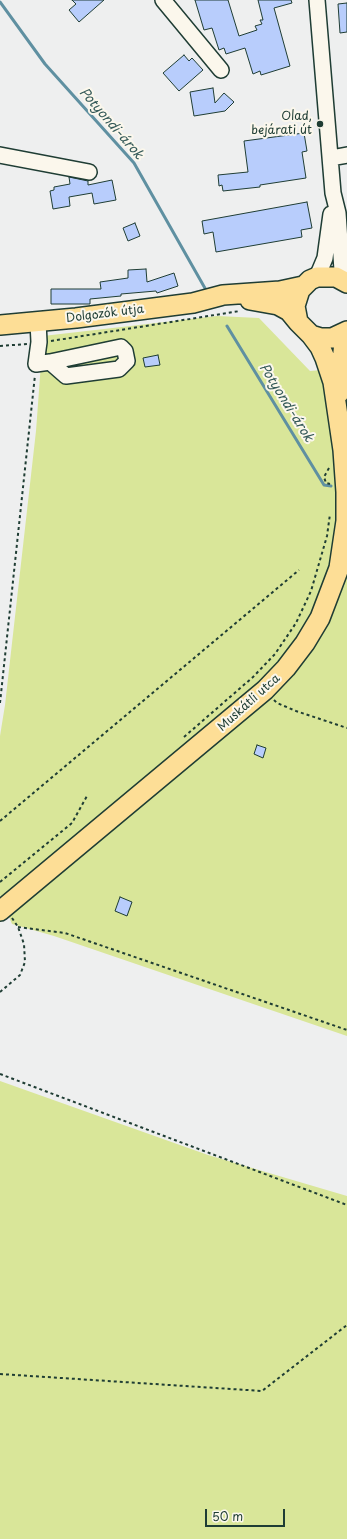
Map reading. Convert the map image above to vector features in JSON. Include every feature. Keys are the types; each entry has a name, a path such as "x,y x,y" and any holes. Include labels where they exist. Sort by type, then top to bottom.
{"main road":[{"name":"Dolgozók útja","path":"209,300 223,295 280,291 310,281 336,277 347,283"},
{"path":"310,281 297,295 295,306 304,328 321,338 332,338 347,331"},
{"name":"Dolgozók útja","path":"0,325 38,322 209,300 252,300 278,305 288,311 304,328"},
{"name":"Muskátli utca","path":"0,911 265,690 286,668 305,643 320,618 339,568 346,521 346,492 333,382 320,347 304,328"},
{"name":"Muskátli utca","path":"337,410 344,342 347,335"}],"street":[{"path":"163,0 221,70"},
{"path":"310,281 325,258 333,193 317,0"},
{"path":"0,155 89,172"},
{"path":"331,158 347,155"},
{"path":"333,193 338,213 342,270 347,283"},
{"path":"38,322 39,342 43,363"}],"path":[{"path":"0,346 39,342 247,310"},
{"path":"0,703 43,363"},
{"path":"330,464 324,477 326,483 331,484"},
{"path":"178,742 253,677 275,654 296,623 311,591 327,536 330,513"},
{"path":"0,821 299,570"},
{"path":"265,690 277,703 347,728"},
{"path":"0,882 72,823 87,796"},
{"path":"0,992 20,975 25,962 24,944 18,927 65,933 347,1030"},
{"path":"0,1074 347,1205"},
{"path":"0,1374 262,1391 347,1325"}],"green space":[{"path":"217,316 259,318 310,371 347,368 347,1036 54,936 12,924 0,895 0,736 5,705 36,431 43,336"},
{"path":"0,1081 208,1155 347,1196 347,1539 0,1539"}],"building":[{"path":"72,0 104,0 79,22 69,10 76,4"},
{"path":"195,0 228,0 239,36 257,30 255,26 262,24 260,20 263,20 258,0 291,0 292,3 274,8 290,66 261,75 260,71 253,74 245,48 226,54 224,48 219,50 212,28 204,30"},
{"path":"347,3 347,32 340,33 338,4"},
{"path":"184,55 189,61 192,58 203,70 179,91 163,73"},
{"path":"213,88 215,103 224,93 234,102 225,111 194,116 190,92"},
{"path":"304,133 307,151 302,152 306,178 260,185 260,187 223,191 222,185 219,186 218,175 248,172 244,141"},
{"path":"69,177 88,181 88,185 112,180 116,200 94,204 92,193 69,197 70,206 53,209 50,191 54,190 54,187 70,184"},
{"path":"307,202 312,228 301,230 302,237 216,252 213,232 204,234 202,221"},
{"path":"135,223 140,236 128,241 123,228"},
{"path":"146,269 147,282 174,273 178,286 157,293 156,291 121,294 121,296 90,299 90,304 51,304 51,289 101,289 100,282 128,278 128,270"},
{"path":"158,355 160,365 145,367 143,358"},
{"path":"257,745 266,748 263,758 254,754"},
{"path":"120,897 132,902 127,916 115,911"}],"waterway":[{"name":"Potyondi-árok","path":"0,2 45,64 134,163 206,290"},
{"name":"Potyondi-árok","path":"227,326 324,485 331,486"}],"place":[{"name":"Olad, bejárati út","path":"320,124"}]}
